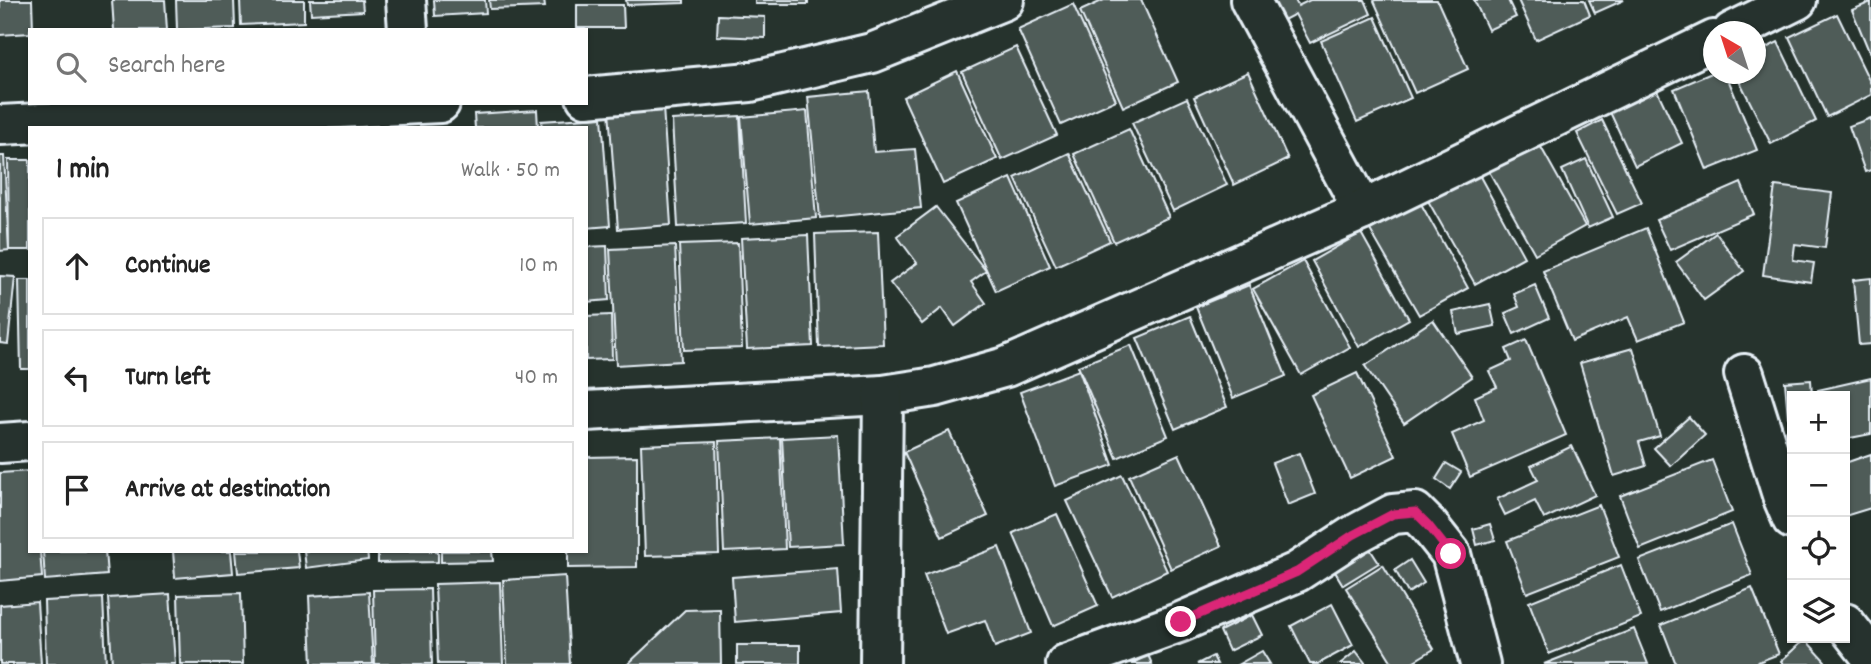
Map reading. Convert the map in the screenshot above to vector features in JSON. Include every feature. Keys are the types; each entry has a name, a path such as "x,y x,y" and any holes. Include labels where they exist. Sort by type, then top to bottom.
{"street":[{"path":"406,0 408,28"},
{"path":"588,97 750,82 872,53 1004,0"},
{"path":"1250,0 1363,210"},
{"path":"1754,21 1797,0"},
{"path":"588,411 883,395 935,387 1006,367 1363,210 1703,45"},
{"path":"0,125 402,105"},
{"path":"1744,374 1791,517"},
{"path":"880,664 883,395"},
{"path":"0,443 28,441"},
{"path":"1066,664 1194,616 1297,572 1353,535 1393,514 1415,512 1451,554 1480,664"},
{"path":"1850,629 1871,656"}],"building":[{"path":"0,0 32,0 33,28 28,28 28,33 0,35"},
{"path":"112,0 165,0 167,28 114,28"},
{"path":"176,0 234,0 235,28 177,28"},
{"path":"240,0 304,0 304,22 241,25"},
{"path":"310,0 362,0 363,11 311,14"},
{"path":"434,0 485,0 486,13 435,16"},
{"path":"489,0 544,0 545,7 490,9"},
{"path":"626,0 684,0 684,3 627,5"},
{"path":"755,0 808,0 808,4 755,4"},
{"path":"1104,0 1141,0 1178,82 1123,107 1080,11"},
{"path":"1295,0 1298,6 1310,0 1365,0 1371,14 1310,43 1295,14 1278,23 1269,2"},
{"path":"1437,0 1468,69 1415,93 1374,1"},
{"path":"1474,0 1508,0 1516,17 1488,30"},
{"path":"1518,0 1584,0 1590,15 1536,40"},
{"path":"1589,0 1624,0 1595,13"},
{"path":"1871,2 1871,56 1852,10"},
{"path":"1073,4 1116,100 1061,125 1018,29"},
{"path":"577,5 623,5 624,28 577,28"},
{"path":"1837,14 1871,84 1871,95 1827,117 1789,37"},
{"path":"718,15 765,17 765,38 717,36"},
{"path":"1375,17 1411,98 1357,122 1321,41"},
{"path":"1778,42 1816,121 1771,144 1741,84 1766,84 1766,48"},
{"path":"1016,47 1057,135 1002,160 962,72"},
{"path":"957,71 997,159 943,184 903,97"},
{"path":"1248,72 1288,159 1234,185 1194,97"},
{"path":"1703,77 1703,84 1730,84 1757,150 1707,170 1674,89"},
{"path":"1656,88 1682,143 1635,166 1609,110"},
{"path":"869,91 874,152 915,149 921,208 820,218 808,97"},
{"path":"1187,98 1227,185 1173,211 1132,123"},
{"path":"663,107 671,225 618,229 609,111"},
{"path":"537,110 538,126 475,126 474,114"},
{"path":"807,111 816,218 750,224 741,117"},
{"path":"740,116 746,223 678,227 672,120"},
{"path":"602,117 610,226 588,228 588,126 542,126 541,121"},
{"path":"1871,118 1871,170 1865,172 1849,126"},
{"path":"1602,120 1642,203 1617,214 1577,133"},
{"path":"1129,129 1169,217 1114,242 1074,154"},
{"path":"1537,140 1585,226 1535,254 1487,168"},
{"path":"1069,153 1110,241 1056,266 1015,178"},
{"path":"0,156 4,156 9,250 0,251"},
{"path":"1586,159 1613,217 1588,228 1562,170"},
{"path":"8,160 28,160 28,250 9,250"},
{"path":"1477,171 1524,257 1475,284 1427,199"},
{"path":"1011,178 1050,266 996,291 956,203"},
{"path":"1741,183 1754,214 1670,250 1656,220"},
{"path":"1775,186 1832,193 1825,248 1795,244 1793,260 1814,263 1811,282 1763,275"},
{"path":"1420,202 1468,288 1419,315 1370,230"},
{"path":"936,207 986,271 971,282 986,303 955,326 942,308 922,324 890,283 917,263 897,236"},
{"path":"1646,228 1684,322 1638,340 1628,317 1572,341 1543,271"},
{"path":"878,232 883,344 819,347 815,234"},
{"path":"1361,233 1409,319 1359,347 1312,261"},
{"path":"1716,233 1744,271 1704,300 1676,262"},
{"path":"808,235 813,346 747,349 741,238"},
{"path":"738,243 742,348 684,350 679,245"},
{"path":"607,246 609,300 588,302 588,247"},
{"path":"675,246 681,361 616,365 610,249"},
{"path":"1303,261 1350,347 1301,375 1253,289"},
{"path":"0,276 15,277 8,344 0,343"},
{"path":"1871,278 1871,344 1859,345 1853,280"},
{"path":"19,280 28,280 28,369 21,369"},
{"path":"1249,285 1286,376 1233,398 1196,307"},
{"path":"1535,285 1549,318 1514,334 1505,313 1519,307 1514,294"},
{"path":"1490,304 1495,326 1458,334 1453,312"},
{"path":"611,315 612,359 588,360 588,316"},
{"path":"1190,316 1227,407 1175,429 1137,338"},
{"path":"1433,320 1472,377 1404,423 1365,366"},
{"path":"1526,340 1566,435 1470,477 1452,434 1484,420 1475,397 1497,387 1489,371 1511,361 1506,349"},
{"path":"1131,345 1168,436 1117,458 1078,366"},
{"path":"1633,348 1660,436 1639,442 1646,466 1614,476 1580,363"},
{"path":"1079,370 1113,465 1055,486 1020,392"},
{"path":"1357,373 1396,456 1350,478 1311,395"},
{"path":"1871,378 1871,434 1850,438 1850,391 1818,390"},
{"path":"1811,380 1812,391 1787,391 1787,405 1785,382"},
{"path":"1689,417 1705,435 1671,466 1654,448"},
{"path":"949,431 988,516 942,537 904,452"},
{"path":"838,435 844,544 788,547 782,438"},
{"path":"780,438 785,549 724,552 719,441"},
{"path":"716,442 719,554 645,556 641,445"},
{"path":"1572,446 1595,495 1544,519 1535,501 1505,515 1497,499 1538,480 1531,466"},
{"path":"1299,453 1315,494 1288,505 1272,463"},
{"path":"1179,454 1221,546 1171,569 1129,476"},
{"path":"1871,454 1871,508 1850,514 1850,461"},
{"path":"637,456 637,567 568,568 568,553 588,553 588,457"},
{"path":"1712,460 1732,512 1640,549 1620,496"},
{"path":"1446,463 1461,472 1450,489 1436,479"},
{"path":"28,471 28,553 40,553 42,577 0,581 0,473"},
{"path":"1122,475 1167,571 1112,597 1067,501"},
{"path":"1599,505 1619,557 1527,593 1507,541"},
{"path":"1057,514 1098,606 1053,626 1013,533"},
{"path":"1490,524 1495,540 1477,545 1473,529"},
{"path":"1732,524 1752,575 1660,612 1639,560"},
{"path":"999,547 1031,633 995,647 985,620 946,634 924,575"},
{"path":"1370,549 1379,563 1343,585 1334,570"},
{"path":"43,553 105,553 107,575 45,580"},
{"path":"173,553 231,553 233,573 175,578"},
{"path":"236,553 297,553 299,568 238,573"},
{"path":"304,553 367,553 368,560 306,568"},
{"path":"378,553 438,553 438,562 378,563"},
{"path":"441,553 492,553 493,561 441,562"},
{"path":"1410,560 1424,583 1408,593 1395,570"},
{"path":"1383,565 1434,649 1409,664 1393,664 1346,588"},
{"path":"1621,565 1641,617 1549,654 1529,602"},
{"path":"838,569 841,613 735,622 732,577"},
{"path":"565,576 570,664 507,664 503,580"},
{"path":"500,582 503,664 438,664 435,584"},
{"path":"1752,588 1779,654 1753,664 1676,664 1661,625"},
{"path":"430,589 432,664 375,664 373,590"},
{"path":"369,592 373,664 312,664 309,596"},
{"path":"241,593 243,664 180,664 178,595"},
{"path":"170,594 175,664 112,664 108,598"},
{"path":"103,598 106,664 46,664 44,601"},
{"path":"37,602 41,664 0,664 0,605"},
{"path":"1332,604 1353,645 1318,664 1310,664 1291,626"},
{"path":"720,609 721,664 628,664 685,610"},
{"path":"1252,615 1262,635 1229,651 1220,631"},
{"path":"1634,629 1648,664 1544,664"},
{"path":"1801,643 1809,643 1825,661 1823,664 1783,664 1781,661"},
{"path":"737,645 800,645 800,664 737,664"},
{"path":"1262,651 1270,664 1239,664"},
{"path":"1356,651 1366,664 1340,664"},
{"path":"1148,655 1152,664 1131,664"},
{"path":"1213,656 1217,664 1197,664"}],"route":[{"path":"1181,622 1297,572 1353,535 1393,514 1415,512 1451,554"}]}
